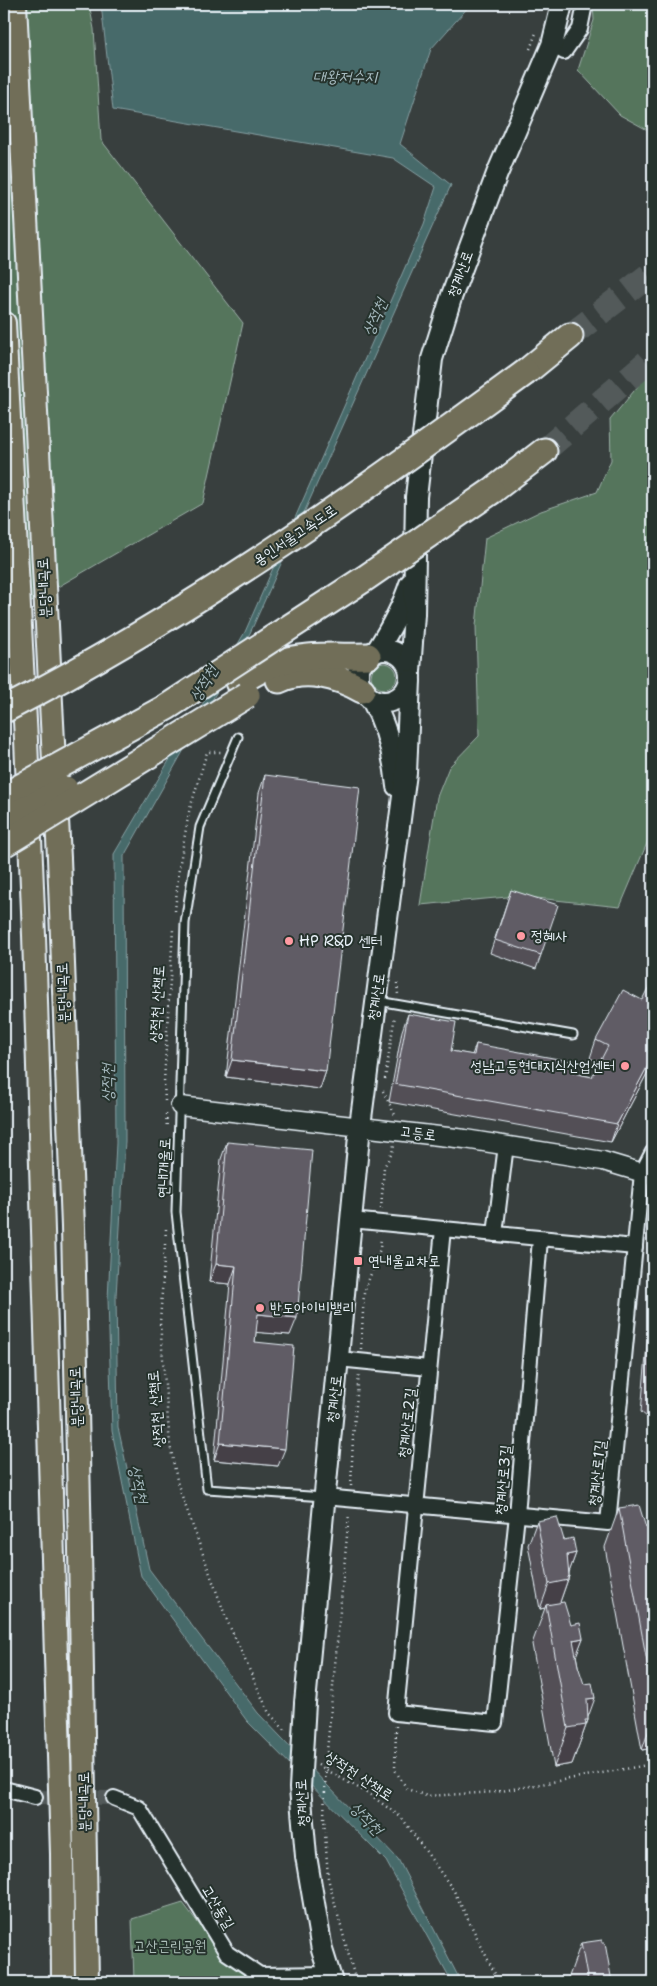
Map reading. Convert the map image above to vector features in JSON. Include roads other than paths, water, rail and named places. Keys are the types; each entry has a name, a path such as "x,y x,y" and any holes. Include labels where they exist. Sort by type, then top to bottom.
{"highway":[{"name":"분당내곡로","path":"15,4 59,858 72,1208 87,1982"},
{"name":"분당내곡로","path":"4,323 27,750 34,935 61,1844 63,1982"},
{"name":"용인서울고속도로","path":"4,710 69,677 219,586 322,518 526,372 570,336"},
{"path":"4,796 167,707 364,579 492,491 544,451"},
{"path":"4,844 243,688 274,664 311,656 372,654"},
{"path":"4,818 16,814 72,785 243,688 305,673 339,679 367,695"}],"main road":[{"name":"청계산로","path":"331,1978 322,1950 306,1856 300,1788 305,1703 360,1126 375,1000 390,903 399,815 406,773 414,614 418,472 432,359 452,295 497,174 552,45 562,4"},
{"name":"청계산로","path":"372,654 399,613 411,579 415,557"},
{"path":"384,650 393,652 407,662 410,675 408,688 397,700 380,702 367,695 358,678 358,672 360,666 372,654 384,650"},
{"name":"청계산로","path":"367,695 380,715 389,739 399,815"}],"street":[{"path":"552,45 564,52 580,29 585,4"},
{"name":"고등로","path":"180,1106 360,1126 506,1145 603,1161 648,1175"},
{"path":"495,1234 506,1145"},
{"path":"648,1175 653,1152"},
{"name":"청계산로1길","path":"324,1497 608,1523 635,1247 648,1175"},
{"path":"351,1220 635,1247"},
{"name":"청계산로2길","path":"443,1229 396,1712 495,1723"},
{"name":"청계산로3길","path":"495,1723 517,1514 540,1238"},
{"path":"338,1359 429,1368"},
{"path":"4,1789 35,1797"},
{"name":"고산동길","path":"114,1798 139,1808 227,1953 260,1975 331,1978"}],"lane":[{"name":"연내개울로","path":"238,737 200,828 185,923 176,1212 207,1490 324,1497"},
{"path":"375,1000 572,1035"}],"water":[{"name":"대왕저수지","path":"101,4 471,4 431,49 400,144 451,185 250,633 124,856 125,1141 116,1296 118,1427 149,1569 258,1713 398,1859 461,1982 452,1982 386,1861 247,1721 141,1576 112,1431 108,1299 116,1143 114,854 245,632 424,224 436,187 393,158 113,110"}],"tunnel":[{"path":"570,336 653,272"},
{"path":"544,451 653,357"},
{"path":"35,1797 114,1798"}],"place":[{"name":"정혜사","path":"521,936"},
{"name":"HP R&D 센터","path":"289,941"},
{"name":"성남고등현대지식산업센터","path":"625,1066"},
{"name":"연내울교차로","path":"358,1261"},
{"name":"반도아이비밸리","path":"260,1308"}],"water label":[{"name":"상적천","path":"374,317"},
{"name":"상적천","path":"203,683"},
{"name":"상적천","path":"107,1083"},
{"name":"상적천","path":"139,1484"},
{"name":"상적천","path":"367,1818"}],"park label":[{"name":"고산근린공원","path":"170,1946"}]}
